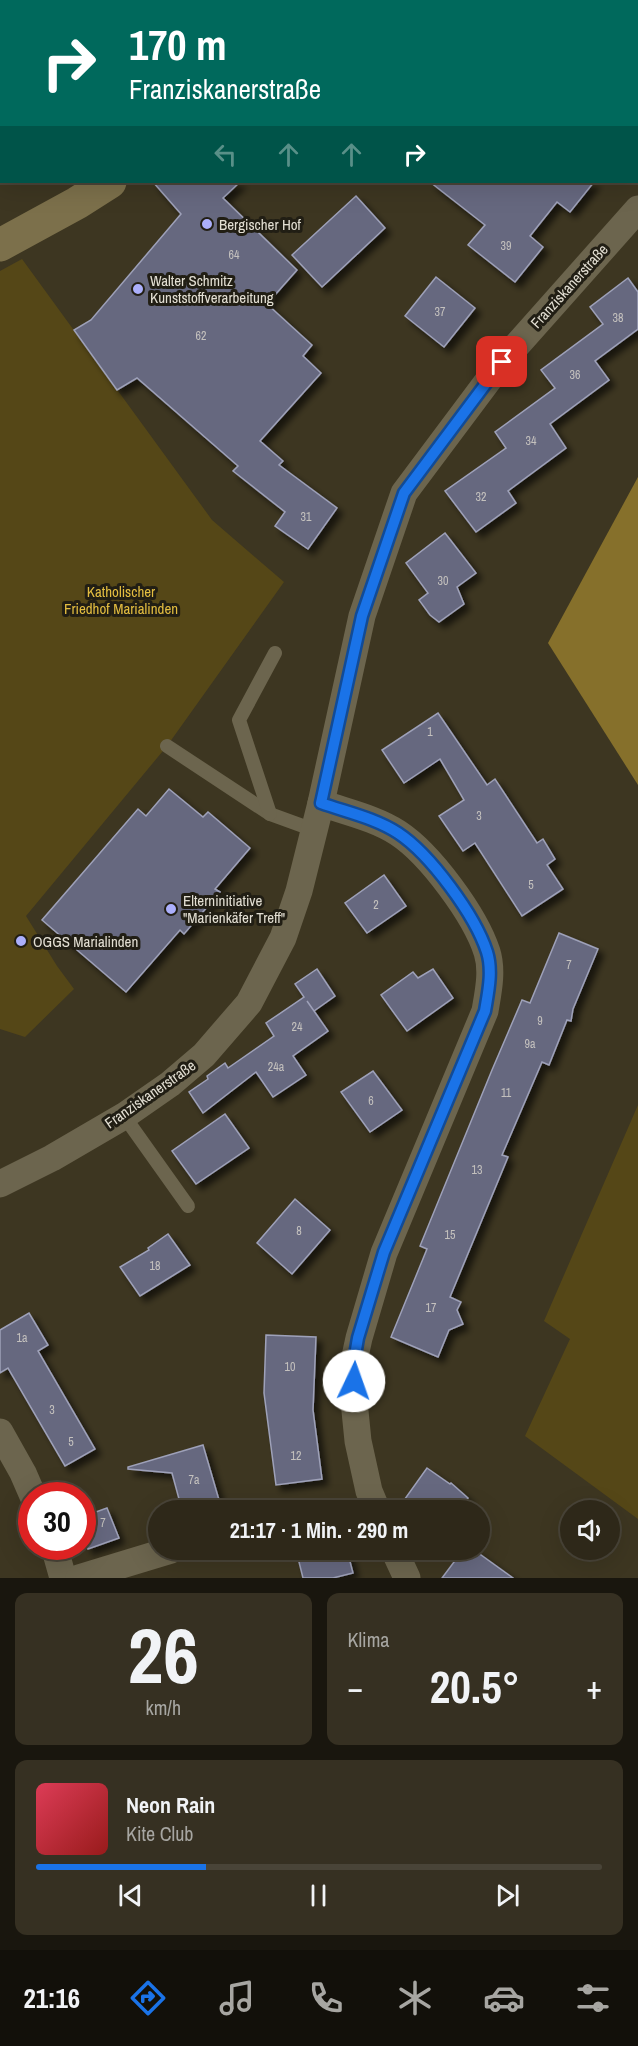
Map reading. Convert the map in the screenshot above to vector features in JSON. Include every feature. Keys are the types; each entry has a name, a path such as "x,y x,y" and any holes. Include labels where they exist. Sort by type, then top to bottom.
{"main road":[{"path":"0,245 108,183"}],"street":[{"name":"Franziskanerstraße","path":"0,1184 52,1158 124,1116 170,1084 204,1055 249,1003 283,938 299,891 362,616 404,493 502,362 638,209"},
{"path":"321,803 383,824 399,833 450,885 471,918 488,954 489,982 485,1011 384,1252 358,1338 354,1361 354,1401 358,1441 369,1491 373,1500"},
{"path":"0,1432 27,1482"},
{"path":"79,1578 148,1557"},
{"path":"58,1560 63,1578"},
{"path":"399,1560 407,1578"}],"lane":[{"path":"270,814 239,720 275,653"},
{"path":"167,746 270,814 314,830"},
{"path":"124,1116 188,1206"}],"green space":[{"name":"Katholischer Friedhof Marialinden","path":"22,259 212,520 284,582 167,746 26,916 74,989 25,1037 0,1029 0,271"},
{"path":"638,1105 638,1519 620,1506 620,1500 612,1500 525,1436 570,1339 544,1321"}],"shaded area":[{"path":"638,477 638,785 548,643"}],"building":[{"path":"154,183 239,183 223,198 297,270 267,304 312,345 303,356 321,373 260,441 283,461 279,465 337,508 308,549 275,526 285,512 233,471 238,466 137,378 117,390 74,330 91,320 181,214"},
{"path":"431,183 593,183 570,212 557,202 530,236 543,247 515,282 468,245 485,225"},
{"path":"356,196 385,228 322,287 292,255"},
{"path":"436,277 475,308 444,347 405,316"},
{"path":"628,278 638,292 638,329 595,361 609,380 550,424 566,448 508,491 516,503 476,532 445,491 506,448 495,432 555,388 541,370 603,324 590,307"},
{"path":"445,533 476,573 457,587 464,604 439,622 430,615 419,600 428,593 406,563"},
{"path":"438,713 487,785 495,779 537,843 543,839 555,859 547,865 563,889 522,916 475,843 463,851 439,816 464,800 440,759 404,783 382,750"},
{"path":"169,789 203,817 208,812 250,848 215,889 220,892 184,934 180,930 126,992 42,920 138,809 146,816"},
{"path":"384,875 406,906 367,933 345,903"},
{"path":"559,933 598,949 573,1009 571,1021 567,1020 549,1065 542,1062 502,1155 508,1157 450,1297 461,1302 457,1310 463,1324 449,1330 438,1357 391,1337 427,1249 420,1246 492,1070 522,1000 530,1003"},
{"path":"317,969 335,996 314,1011 328,1031 293,1056 306,1075 273,1097 256,1072 203,1113 189,1092 225,1063 228,1068 274,1036 266,1023 304,997 295,984"},
{"path":"433,969 453,998 407,1031 381,995 413,972 418,978"},
{"path":"373,1071 402,1110 370,1132 341,1092"},
{"path":"225,1114 249,1148 196,1184 172,1151"},
{"path":"295,1199 330,1230 292,1274 257,1243"},
{"path":"168,1234 190,1265 140,1296 120,1267 149,1250 148,1248"},
{"path":"29,1313 48,1345 38,1351 95,1449 65,1466 8,1368 0,1373 0,1330"},
{"path":"266,1335 316,1337 313,1410 322,1479 276,1485 264,1393"},
{"path":"203,1445 219,1500 179,1500 172,1473 128,1469 128,1467"},
{"path":"427,1468 451,1483 468,1498 466,1500 404,1500"},
{"path":"107,1508 119,1538 96,1546 96,1512"},
{"path":"298,1560 350,1560 353,1573 333,1578 303,1578"},
{"path":"456,1560 488,1560 513,1578 442,1578"}],"place":[{"name":"Bergischer Hof","path":"207,224"},
{"name":"Walter Schmitz Kunststoffverarbeitung","path":"138,289"},
{"name":"Elterninitiative \"Marienkäfer Treff\"","path":"171,909"},
{"name":"OGGS Marialinden","path":"21,941"}],"route":[{"path":"354,1381 354,1361 358,1338 384,1252 485,1011 489,982 488,954 471,918 450,885 399,833 383,824 321,803 362,616 404,493 502,362"}]}
